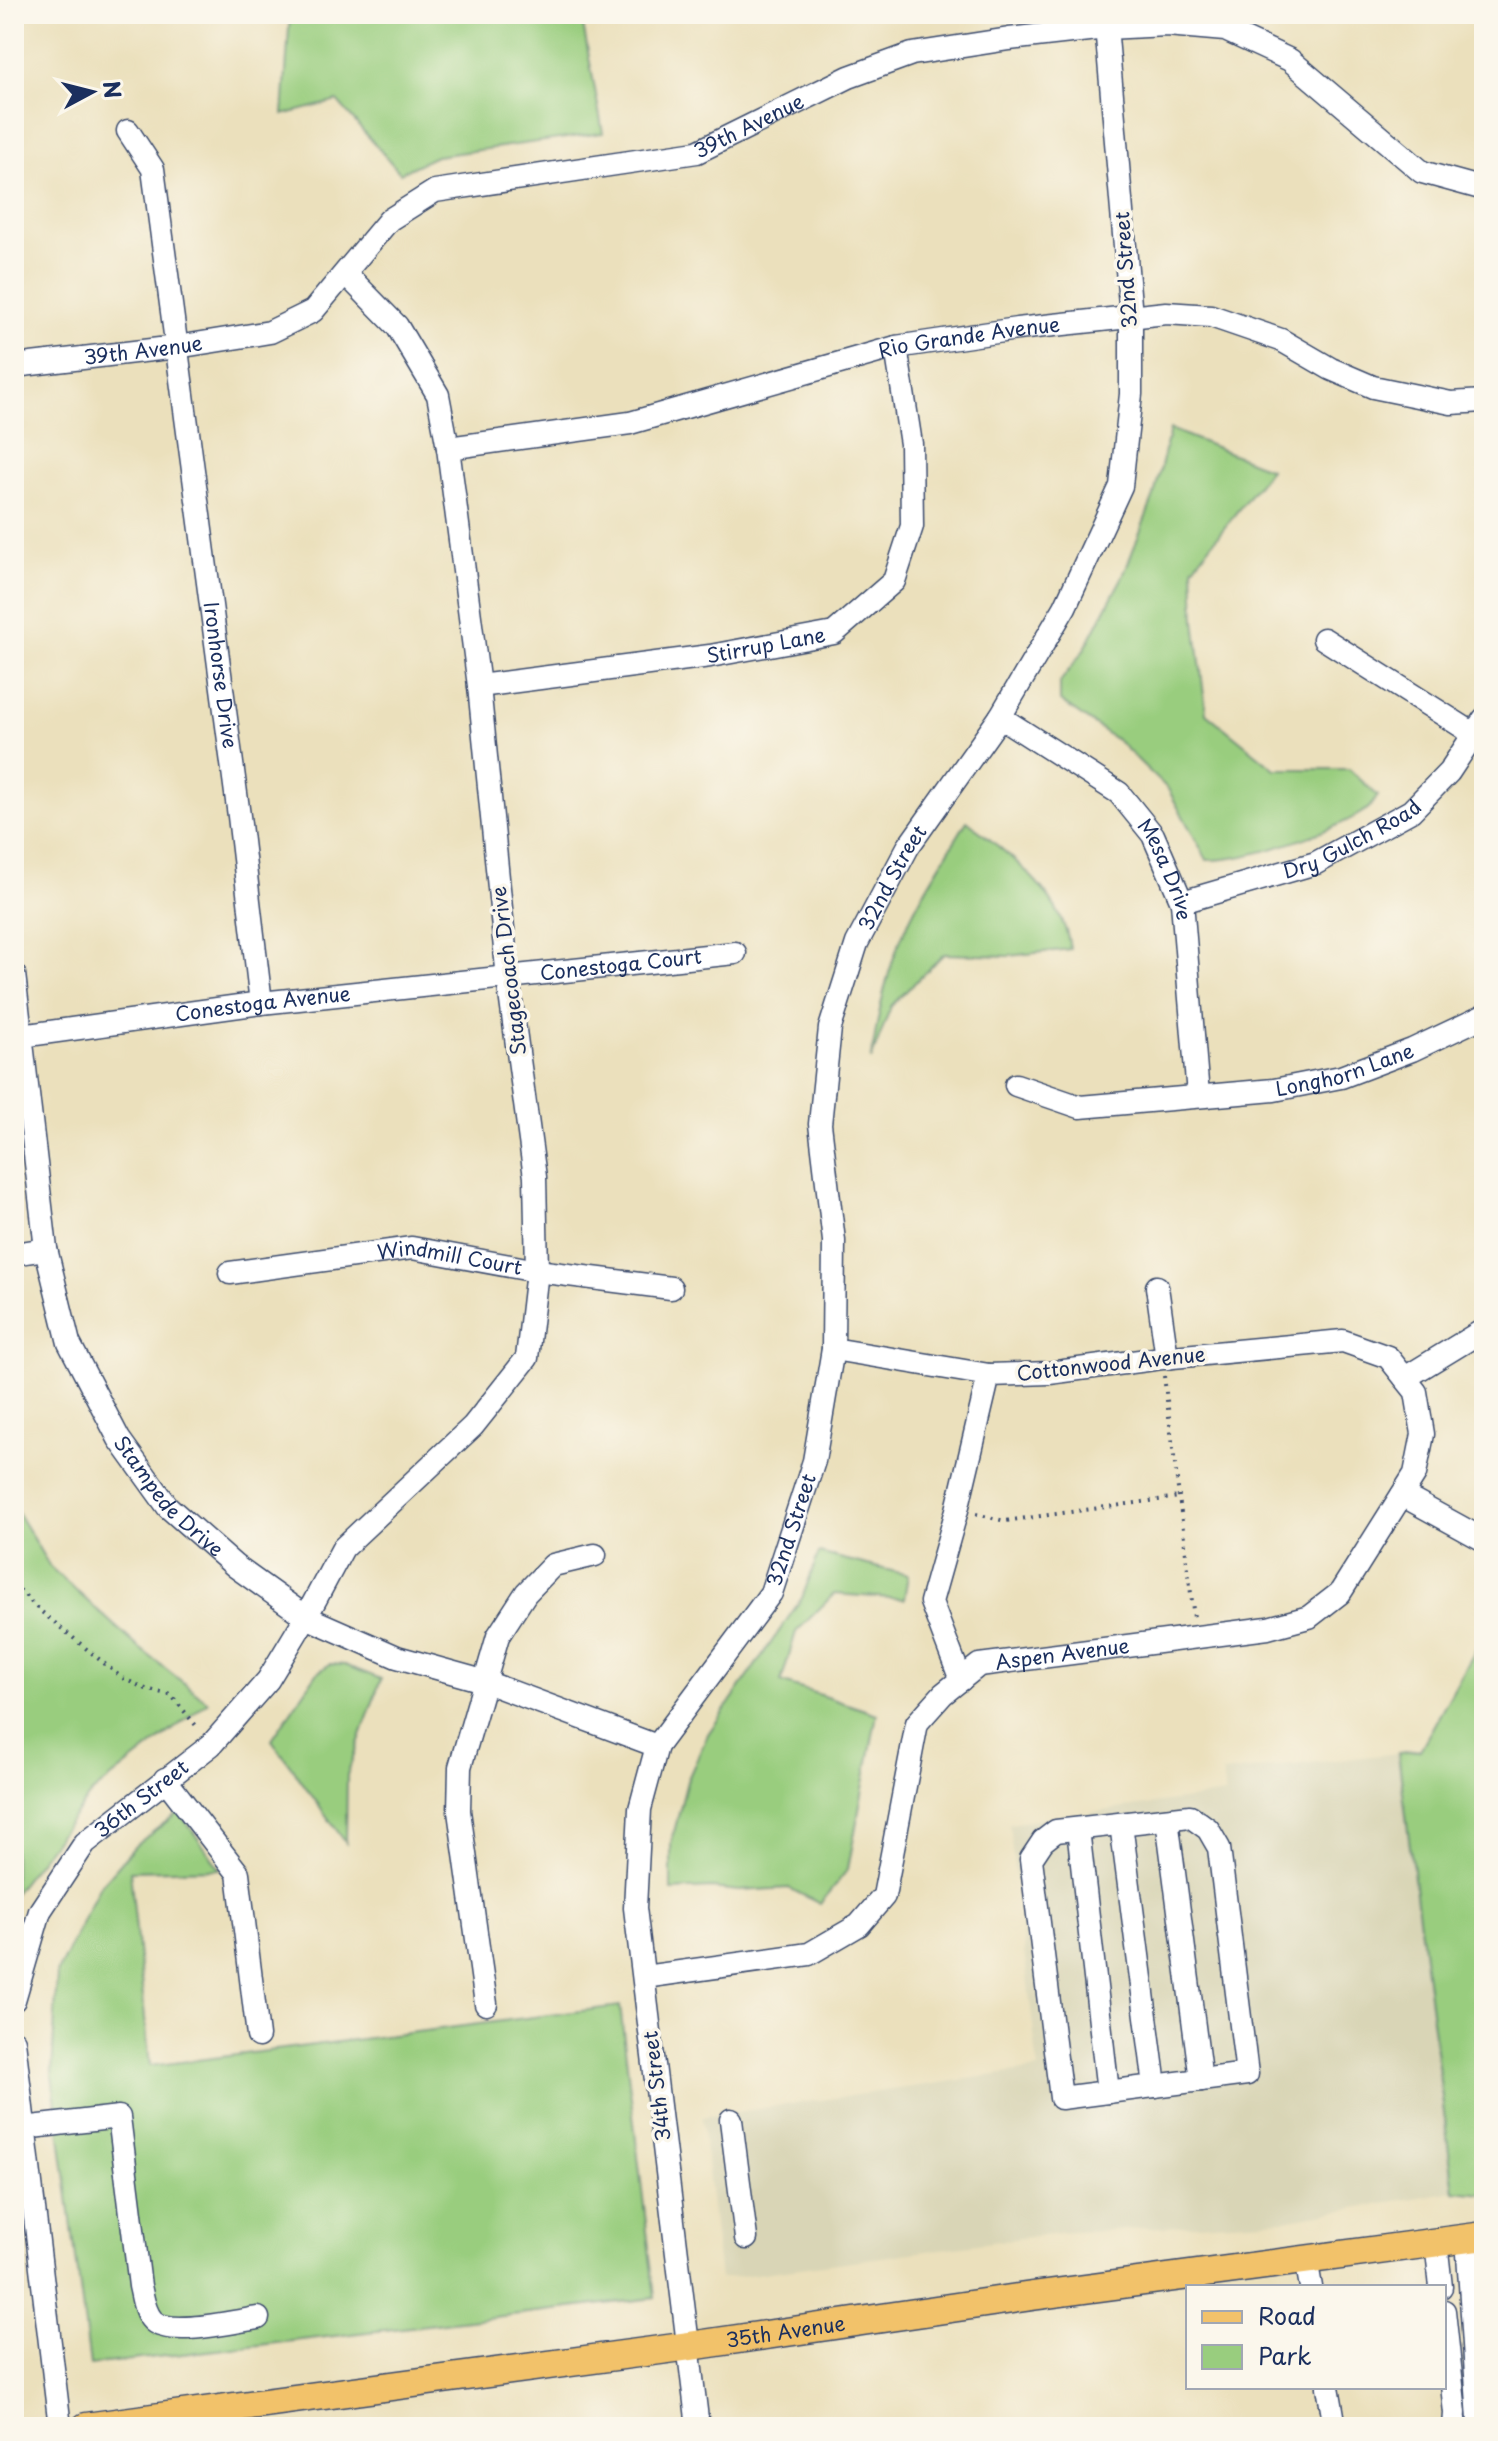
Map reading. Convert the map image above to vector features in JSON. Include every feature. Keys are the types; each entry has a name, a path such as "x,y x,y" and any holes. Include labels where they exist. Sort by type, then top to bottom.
{"main road":[{"name":"35th Avenue","path":"86,2427 1475,2238"}],"street":[{"name":"39th Avenue","path":"14,366 177,347 270,332 313,311 389,220 435,191 697,152 849,77 912,54 1106,21 1225,30 1290,60 1422,172 1484,189"},
{"name":"32nd Street","path":"657,1746 771,1593 814,1461 833,1349 834,1241 820,1124 830,1028 857,943 908,847 1000,717 1065,607 1121,486 1131,394 1131,316 1106,21"},
{"name":"Ironhorse Drive","path":"128,131 153,169 261,1003"},
{"name":"Stagecoach Drive","path":"306,1617 343,1548 473,1426 527,1358 537,1271 535,1177 508,979 479,686 448,448 438,395 397,326 346,274"},
{"name":"Rio Grande Avenue","path":"448,448 630,423 896,347 1166,313 1211,316 1281,340 1331,369 1373,387 1451,403 1484,401"},
{"name":"Stirrup Lane","path":"479,686 710,656 834,633 894,581 912,526 911,444 896,347"},
{"path":"1324,639 1479,727"},
{"name":"Mesa Drive","path":"1000,717 1119,793 1153,835 1182,902 1198,1095"},
{"name":"Dry Gulch Road","path":"1182,902 1316,863 1411,811 1449,772 1479,727"},
{"name":"Conestoga Court","path":"508,979 735,953"},
{"name":"Stampede Drive","path":"14,974 46,1249 69,1343 119,1439 168,1507 235,1566 306,1617 397,1657 483,1681 657,1746"},
{"name":"Conestoga Avenue","path":"21,1036 261,1003 508,979"},
{"name":"Longhorn Lane","path":"1016,1085 1080,1107 1274,1090 1341,1077 1482,1022"},
{"name":"Windmill Court","path":"230,1273 412,1248 537,1271 671,1288"},
{"path":"14,1254 46,1249"},
{"path":"1157,1287 1165,1358"},
{"path":"1405,1378 1482,1331"},
{"name":"Cottonwood Avenue","path":"833,1349 989,1375 1049,1373 1343,1341 1388,1357"},
{"name":"Aspen Avenue","path":"644,1977 809,1954 859,1925 884,1896 917,1723 943,1694 979,1665 1268,1628 1309,1617 1340,1593 1415,1474 1423,1434 1416,1392 1388,1357"},
{"path":"961,1680 931,1602 957,1510 989,1375"},
{"path":"1402,1495 1484,1540"},
{"path":"486,2004 459,1811 460,1767 498,1636 526,1593 553,1565 595,1555"},
{"name":"36th Street","path":"14,2000 40,1911 85,1843 211,1745 268,1680 306,1617"},
{"name":"34th Street","path":"657,1746 640,1809 635,1908 698,2427"},
{"path":"165,1779 238,1873 258,2036"},
{"path":"1190,1816 1208,1829 1219,1848 1247,2074 1061,2098 1031,1859 1043,1841 1056,1831 1167,1819 1190,1816"},
{"path":"1167,1819 1201,2080"},
{"path":"1121,1824 1155,2086"},
{"path":"1078,1829 1108,2092"},
{"path":"14,2041 60,2427"},
{"path":"23,2128 119,2117 140,2286 144,2307 153,2321 167,2329 258,2318"},
{"path":"731,2120 746,2238"},
{"path":"1475,2238 1479,2420"},
{"path":"1436,2242 1441,2285"},
{"path":"1306,2259 1311,2285"},
{"path":"1446,2334 1454,2427"},
{"path":"1328,2389 1335,2427"}],"path":[{"path":"1165,1358 1196,1638"},
{"path":"957,1510 1005,1521 1179,1497"},
{"path":"14,1584 38,1609 122,1678 146,1689 171,1695 211,1745"}],"shaded area":[{"path":"1398,1753 1454,2191 1284,2220 1058,2233 720,2279 702,2117 1038,2069 1009,1824 1225,1794 1223,1773"},
{"path":"1484,2035 1484,2102 1477,2036"}],"green space":[{"path":"290,14 581,14 603,133 436,156 400,173 337,101 283,115"},
{"path":"1170,429 1270,469 1193,568 1195,620 1206,713 1275,769 1349,769 1378,796 1366,810 1332,827 1289,844 1224,859 1207,860 1168,789 1118,741 1060,701 1060,682 1084,650 1123,576 1154,496"},
{"path":"967,821 1016,862 1045,893 1057,910 1070,949 1009,956 944,954 891,1006 871,1060 878,1017 898,946 921,898"},
{"path":"14,1507 50,1567 137,1646 208,1702 91,1794 14,1893"},
{"path":"819,1553 908,1575 904,1599 834,1594 796,1632 781,1682 877,1714 848,1869 820,1904 789,1888 671,1890 671,1844 687,1781 708,1734 802,1598"},
{"path":"1484,1635 1484,2035 1477,2036 1484,2102 1484,2194 1454,2191 1398,1753 1420,1750"},
{"path":"330,1664 345,1665 381,1679 347,1775 346,1843 272,1740 317,1673"},
{"path":"179,1812 220,1869 130,1871 150,2066 620,2006 655,2298 90,2365 52,2075 57,1973 99,1887 136,1845"}]}
